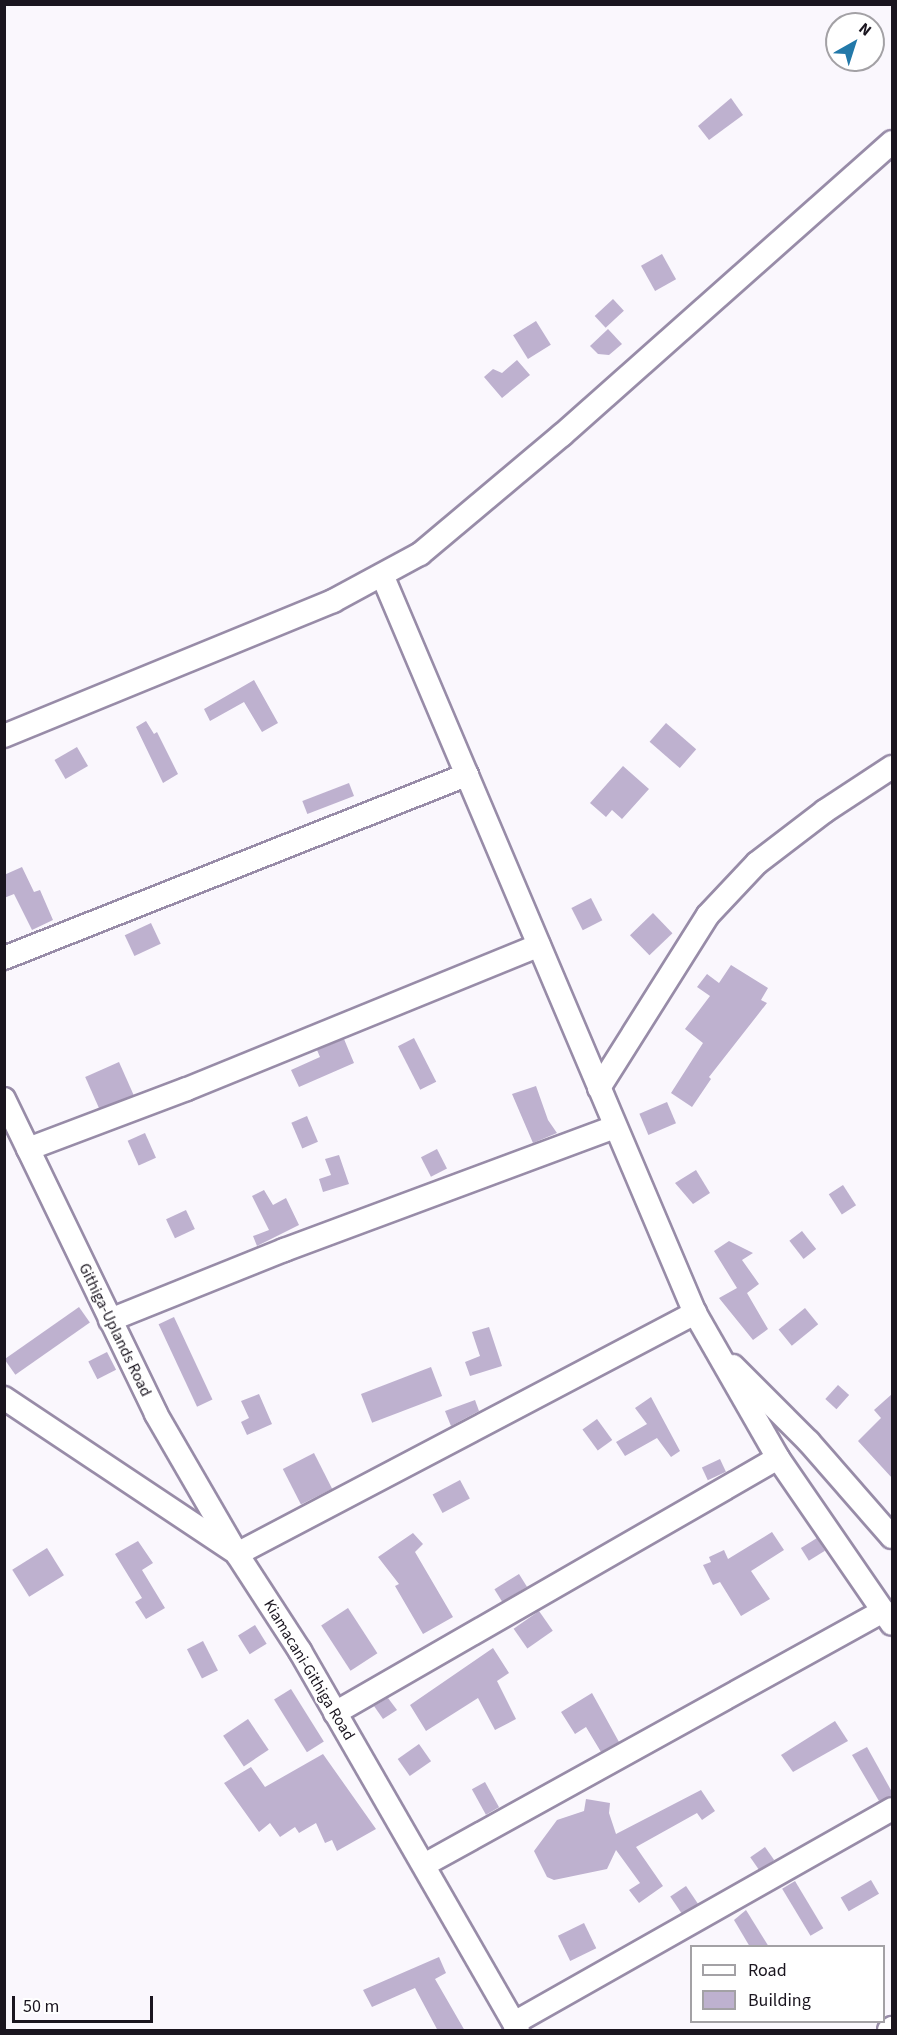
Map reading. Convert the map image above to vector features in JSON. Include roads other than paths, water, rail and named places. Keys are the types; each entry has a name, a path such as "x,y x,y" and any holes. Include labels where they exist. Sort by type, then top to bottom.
{"street":[{"path":"4,736 383,577 420,554 562,435 892,142"},
{"path":"383,577 695,1313 778,1458 888,1618 424,1865"},
{"path":"599,1088 708,915 757,864 825,811 892,767"},
{"path":"4,958 466,775"},
{"path":"28,1149 187,1089 538,945"},
{"name":"Githiga-Uplands Road","path":"4,1099 156,1414 237,1554"},
{"path":"110,1320 284,1250 615,1127"},
{"path":"237,1554 695,1313"},
{"path":"717,1351 809,1442 892,1537"},
{"name":"Kiamacani-Githiga Road","path":"4,1398 237,1554 335,1713 516,2027"},
{"path":"335,1713 778,1458"},
{"path":"516,2027 892,1809"},
{"path":"889,2031 892,2028"}]}
